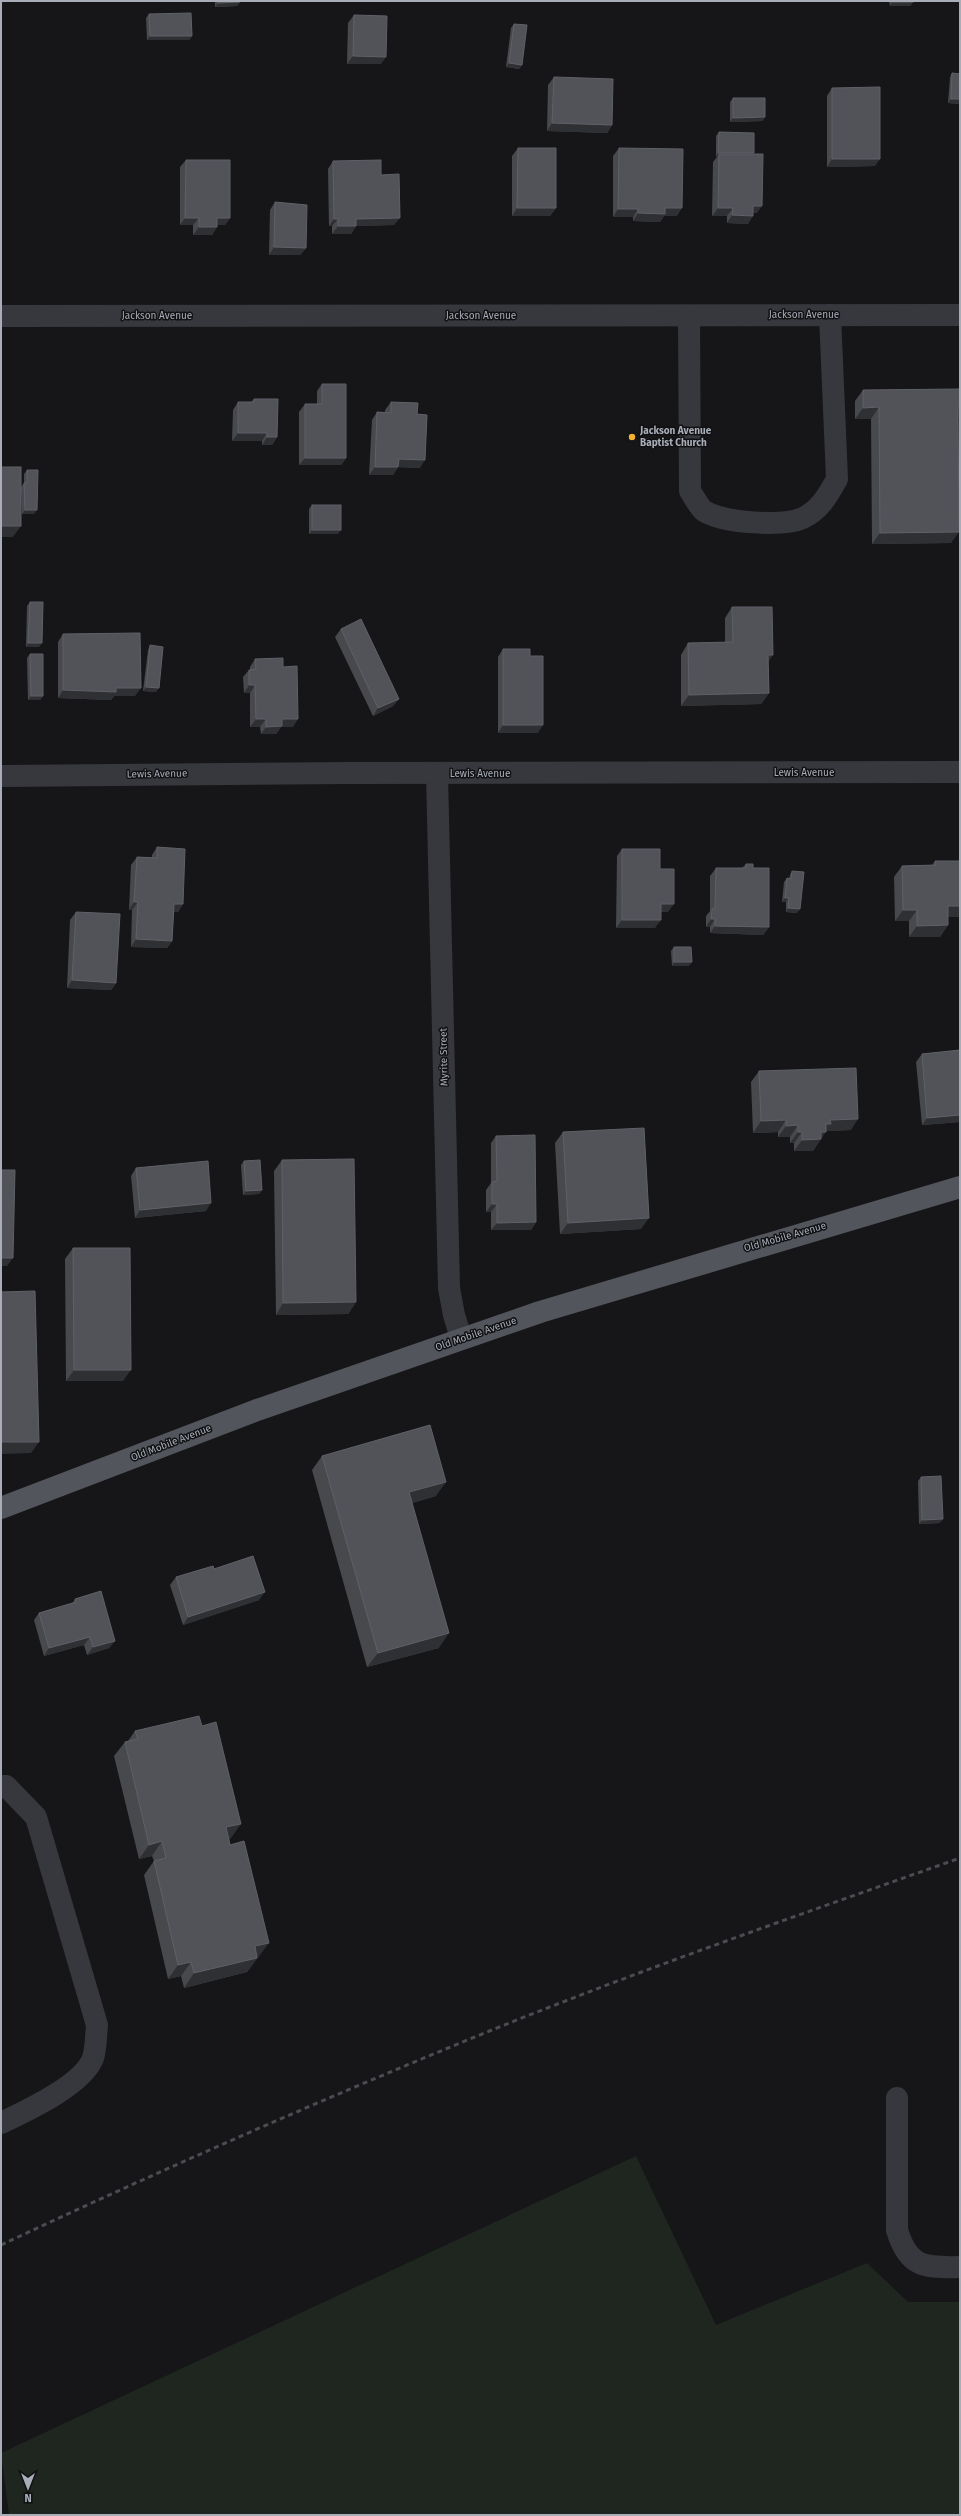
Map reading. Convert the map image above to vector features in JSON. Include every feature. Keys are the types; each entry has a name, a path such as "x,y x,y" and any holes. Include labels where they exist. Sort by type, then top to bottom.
{"main road":[{"name":"Old Mobile Avenue","path":"1,1508 257,1410 461,1338 689,1266 960,1187"}],"street":[{"path":"689,316 690,491 704,510 741,522 776,522 803,518 824,503 837,479 830,315"},
{"name":"Jackson Avenue","path":"1,316 960,315"},
{"name":"Lewis Avenue","path":"1,776 349,773 960,772"},
{"name":"Myrite Street","path":"437,774 449,1288 454,1315 461,1338"},
{"path":"1,1786 6,1786 36,1817 97,2025 92,2059 76,2080 36,2106 1,2123"},
{"path":"897,2098 897,2230 903,2249 916,2262 937,2268 960,2267"}],"shaded area":[{"path":"636,2156 716,2325 867,2263 908,2302 960,2302 960,2515 9,2515 1,2453"}],"building":[{"path":"218,1 240,1 240,2 218,3"},
{"path":"913,1 913,2 892,2"},
{"path":"191,13 192,36 150,36 149,14"},
{"path":"354,15 387,16 386,57 353,56"},
{"path":"514,24 527,25 522,65 509,63"},
{"path":"952,73 960,74 960,99 951,99"},
{"path":"554,77 613,79 612,125 552,123"},
{"path":"880,87 880,159 832,159 832,88"},
{"path":"733,98 765,98 765,117 733,118"},
{"path":"719,132 754,133 754,153 718,153"},
{"path":"518,148 556,148 556,208 517,208"},
{"path":"619,148 683,149 682,208 665,208 665,214 638,213 638,209 618,209"},
{"path":"719,154 763,154 762,206 753,206 753,216 732,215 733,208 718,208"},
{"path":"186,160 230,160 230,218 217,218 217,227 199,227 199,218 185,218"},
{"path":"381,160 381,175 399,174 400,218 356,219 356,226 338,226 338,219 334,219 333,161"},
{"path":"275,202 307,205 306,248 274,247"},
{"path":"322,384 346,384 346,458 305,458 305,404 322,404"},
{"path":"960,389 960,407 958,407 959,532 880,533 879,407 863,408 863,390"},
{"path":"254,399 278,399 277,437 267,437 267,433 238,433 238,402 254,402"},
{"path":"391,402 418,403 417,414 427,415 425,460 399,459 398,467 375,467 377,412 391,413"},
{"path":"1,467 21,467 21,526 1,526"},
{"path":"27,470 38,470 37,510 25,510 24,483 27,483"},
{"path":"312,505 341,505 341,530 312,530"},
{"path":"30,602 43,602 42,643 28,643"},
{"path":"732,607 772,607 773,655 768,655 769,693 689,695 688,643 733,642"},
{"path":"361,619 399,699 378,708 341,629"},
{"path":"140,633 141,688 116,688 116,692 63,690 63,634"},
{"path":"150,645 163,647 159,688 146,687"},
{"path":"503,649 530,649 530,656 543,656 543,725 503,725"},
{"path":"30,654 43,654 43,696 31,696"},
{"path":"283,658 283,667 297,666 298,719 282,719 282,726 266,727 266,719 256,719 255,685 249,685 249,670 256,669 255,659"},
{"path":"157,847 185,849 183,904 174,904 172,941 136,939 138,902 134,902 137,857 157,858"},
{"path":"622,849 660,849 660,869 674,869 674,904 661,904 661,920 622,920"},
{"path":"935,861 960,861 960,906 948,906 948,925 917,926 917,910 903,910 902,866 936,865"},
{"path":"746,864 753,864 753,868 769,868 769,927 715,926 715,919 711,919 712,909 715,909 716,868 746,868"},
{"path":"792,871 804,872 800,909 788,908 789,898 785,898 787,878 791,879"},
{"path":"76,912 120,914 116,983 72,980"},
{"path":"674,947 691,947 692,962 674,962"},
{"path":"960,1050 960,1115 927,1118 922,1054"},
{"path":"856,1068 858,1119 830,1120 831,1124 826,1124 826,1132 821,1132 821,1139 802,1140 802,1132 798,1132 798,1125 786,1126 786,1120 761,1121 759,1071"},
{"path":"644,1128 649,1218 568,1223 563,1132"},
{"path":"535,1135 536,1222 497,1223 497,1204 492,1204 492,1182 497,1181 496,1136"},
{"path":"354,1159 356,1302 283,1303 282,1160"},
{"path":"260,1160 262,1190 246,1191 244,1161"},
{"path":"208,1161 211,1203 140,1210 136,1168"},
{"path":"1,1170 15,1170 13,1258 1,1258"},
{"path":"73,1248 130,1248 131,1370 74,1370"},
{"path":"35,1291 39,1442 1,1442 1,1292"},
{"path":"430,1425 446,1482 409,1492 449,1633 378,1653 322,1456"},
{"path":"941,1476 943,1519 922,1520 921,1477"},
{"path":"253,1556 265,1592 188,1617 176,1577 213,1566 214,1569"},
{"path":"101,1591 115,1641 93,1647 90,1637 49,1648 39,1613 76,1602 75,1599"},
{"path":"199,1716 202,1726 216,1722 241,1824 226,1827 230,1845 244,1841 269,1943 255,1946 257,1958 194,1973 191,1962 178,1965 154,1861 166,1858 162,1841 149,1845 125,1742 138,1739 135,1731"}],"railway":[{"path":"1,2245 242,2136 487,2032 663,1964 960,1858"}],"place":[{"name":"Jackson Avenue Baptist Church","path":"632,437"}]}
